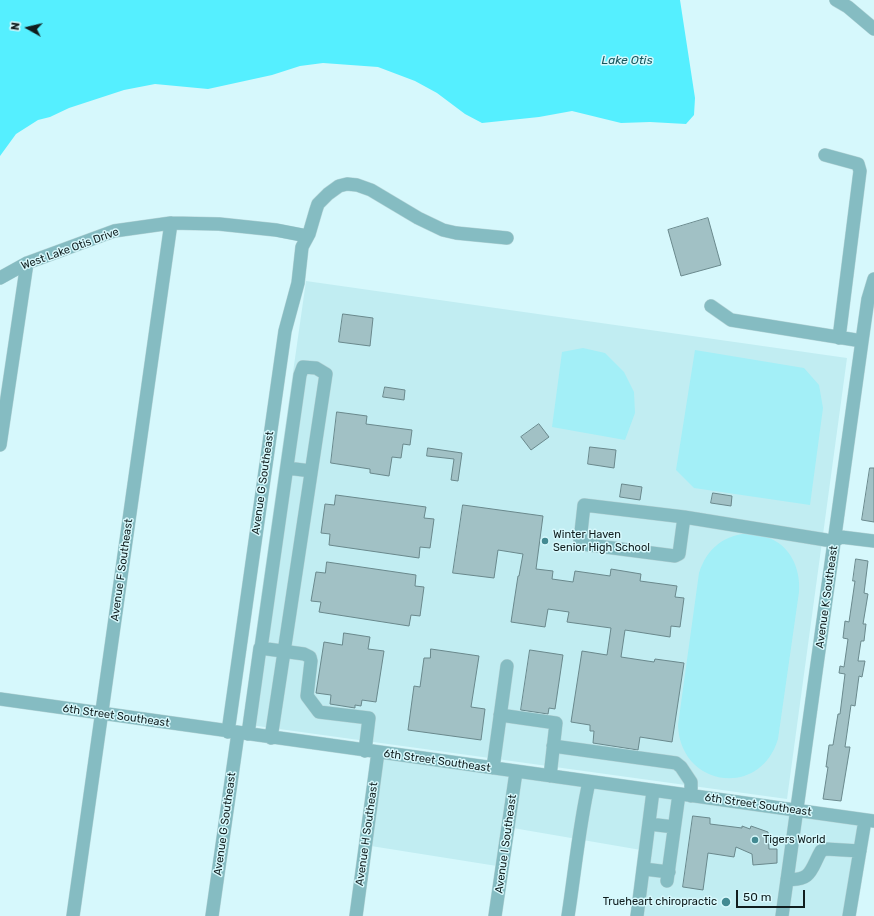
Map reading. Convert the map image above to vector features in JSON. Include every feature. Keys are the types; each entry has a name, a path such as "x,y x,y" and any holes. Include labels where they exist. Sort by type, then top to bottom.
{"street":[{"path":"836,0 862,18 874,29"},
{"path":"825,155 858,164 860,171 839,338"},
{"path":"307,236 318,204 339,186 347,184 357,185 371,190 418,218 443,230 456,233 507,238"},
{"name":"West Lake Otis Drive","path":"0,278 27,262 114,232 170,223 219,224 276,230 307,236"},
{"name":"Avenue F Southeast","path":"73,916 170,223"},
{"name":"Avenue G Southeast","path":"212,916 238,733 281,352 298,283 302,247 307,236"},
{"path":"0,446 27,262"},
{"name":"Avenue K Southeast","path":"782,916 868,299 874,279"},
{"path":"711,306 730,320 862,341"},
{"path":"238,733 261,648 300,375 303,366 307,366 316,368 326,374 270,738"},
{"path":"287,468 311,471"},
{"path":"684,517 679,554 675,556 582,544 580,540 584,504 684,517 834,541 841,537 874,541"},
{"path":"261,648 308,655 311,661 307,696 319,712 369,718 364,750"},
{"path":"493,768 507,666"},
{"name":"6th Street Southeast","path":"0,699 870,821"},
{"path":"500,715 556,723 550,776"},
{"path":"553,746 676,763 681,767 691,782 674,827 668,876 644,869"},
{"name":"Avenue H Southeast","path":"356,916 378,752"},
{"name":"Avenue I Southeast","path":"495,916 516,772"},
{"path":"568,916 577,858 580,822 589,782"},
{"path":"637,916 653,791"},
{"path":"848,916 860,851 870,821"},
{"path":"649,824 674,827"},
{"path":"787,879 803,879 808,876 821,850 833,848 860,851"}],"shaded area":[{"name":"Winter Haven Senior High School","path":"306,281 847,358 787,799 243,724"},
{"path":"583,348 605,353 624,372 634,392 635,413 625,440 552,427 562,352"},
{"path":"695,350 804,368 819,385 823,408 810,505 694,488 676,470"},
{"path":"751,533 774,540 788,551 796,566 799,592 778,739 769,758 755,771 739,777 722,778 706,772 692,762 682,746 678,725 699,573 702,564 718,544 733,536"},
{"path":"383,758 510,776 497,866 371,846"},
{"path":"520,777 647,795 641,850 513,828"},
{"path":"658,796 791,815 777,916 643,916"},
{"path":"802,816 865,825 852,916 788,916"}],"water":[{"name":"Lake Otis","path":"0,0 680,0 695,98 694,115 686,124 650,122 621,123 572,111 539,117 482,123 465,114 437,93 415,81 378,67 323,63 300,66 272,75 208,89 155,84 124,90 38,120 16,134 0,156"}],"building":[{"path":"708,218 721,265 681,276 668,230"},
{"path":"343,314 373,318 370,346 339,342"},
{"path":"385,387 405,390 404,400 383,397"},
{"path":"337,412 367,416 366,424 412,430 410,445 403,444 401,458 392,457 389,476 370,473 370,469 331,463"},
{"path":"539,424 549,437 531,450 521,437"},
{"path":"590,447 616,450 614,468 588,464"},
{"path":"428,448 462,453 458,481 451,480 454,459 427,456"},
{"path":"870,468 874,468 874,522 862,520"},
{"path":"622,484 642,487 640,500 620,497"},
{"path":"713,493 732,496 731,506 711,503"},
{"path":"336,495 426,507 424,518 434,519 430,548 420,547 419,558 329,545 330,534 321,533 325,504 334,505"},
{"path":"463,505 543,516 536,569 553,571 552,579 573,582 575,571 610,576 611,569 641,574 640,581 677,586 675,597 684,598 680,627 671,626 670,637 625,630 621,657 654,662 655,659 684,663 672,742 640,737 638,750 593,743 594,731 590,731 590,725 571,722 582,651 607,655 611,628 567,622 569,612 548,609 545,627 511,622 523,554 498,550 494,578 453,573"},
{"path":"856,559 868,561 864,593 868,594 863,624 866,624 864,641 861,641 858,661 865,661 862,677 859,676 855,706 851,705 845,747 850,747 841,801 823,799 828,767 826,767 829,745 833,745 838,714 840,714 845,674 839,673 840,666 844,667 848,639 843,638 845,621 849,622 855,581 853,581"},
{"path":"327,562 416,575 415,586 424,587 420,616 411,615 409,626 319,612 321,602 311,601 316,572 325,573"},
{"path":"344,633 370,637 368,649 384,651 376,702 362,700 361,706 355,705 355,708 330,704 331,695 316,693 324,642 342,645"},
{"path":"431,649 479,656 471,707 485,709 481,740 408,730 414,686 420,687 424,658 430,658"},
{"path":"530,650 563,655 555,709 549,708 548,714 521,710"},
{"path":"693,816 710,818 710,824 742,828 742,826 750,829 751,826 768,832 769,849 777,849 777,863 753,865 752,854 736,847 734,857 708,853 703,890 683,887"}],"place":[{"name":"Winter Haven Senior High School","path":"545,541"},
{"name":"Tigers World","path":"755,840"},
{"name":"Trueheart chiropractic","path":"726,902"}]}
